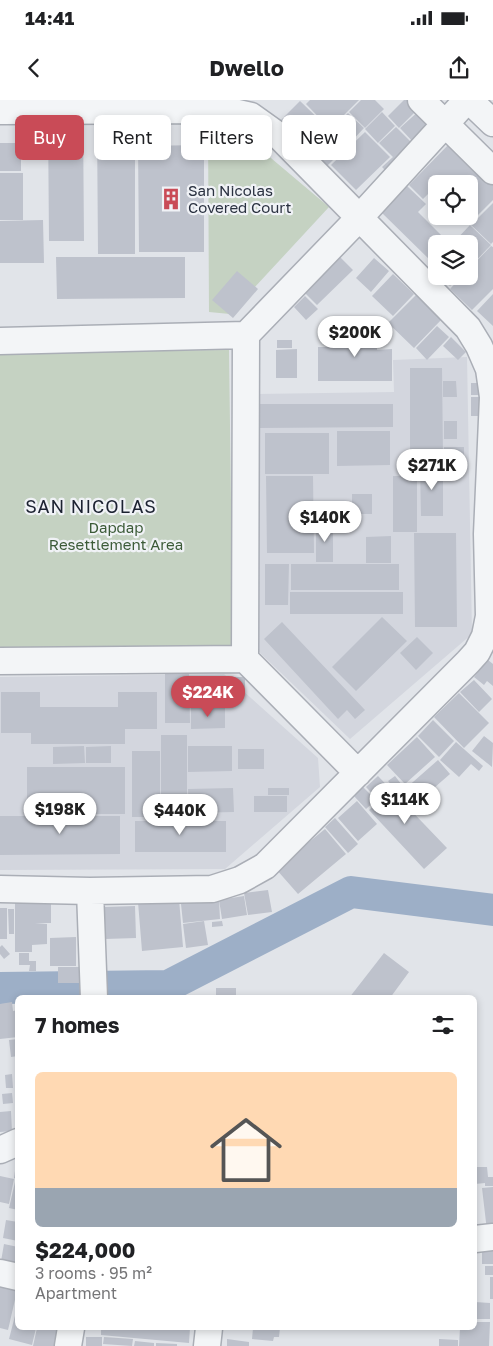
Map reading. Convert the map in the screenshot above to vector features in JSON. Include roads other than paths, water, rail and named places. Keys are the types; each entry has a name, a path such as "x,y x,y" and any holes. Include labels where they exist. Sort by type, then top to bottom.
{"street":[{"path":"421,100 493,171"},
{"path":"358,773 245,659 246,334 360,217 468,100 492,120"},
{"path":"0,111 197,109 225,110 251,116 279,136 468,328 479,346 488,369 493,397 488,616 485,636 477,652 265,866 240,880 212,889 90,891 0,889"},
{"path":"0,341 246,334"},
{"path":"0,661 245,659"},
{"path":"90,891 93,991"},
{"path":"0,1150 15,1143"},
{"path":"477,1238 493,1237"},
{"path":"0,1273 15,1276"},
{"path":"68,1346 72,1330"},
{"path":"207,1346 209,1330"}],"waterway":[{"path":"0,988 168,986 351,892 493,910"}],"place":[{"name":"San Nicolas Covered Court","path":"171,199"}],"district":[{"name":"SAN NICOLAS","path":"91,506"}],"park label":[{"name":"Dapdap Resettlement Area","path":"116,536"}]}
